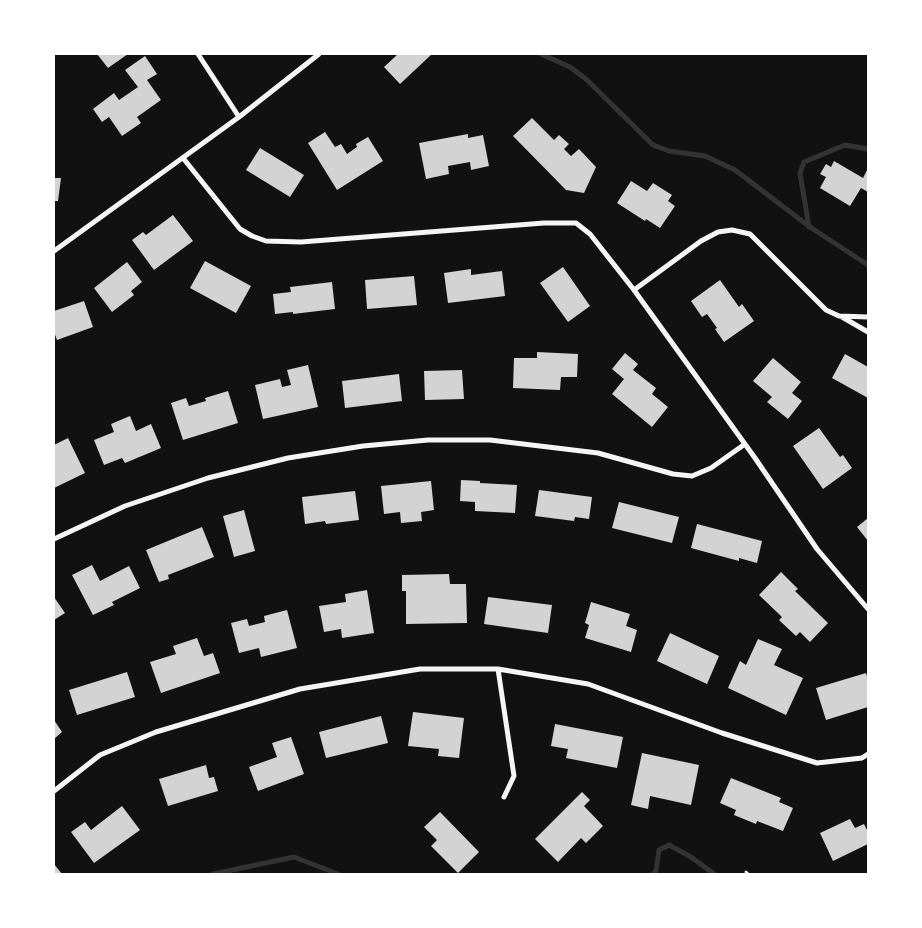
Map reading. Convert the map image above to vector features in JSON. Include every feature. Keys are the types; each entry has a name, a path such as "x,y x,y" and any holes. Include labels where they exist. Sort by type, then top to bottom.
{"street":[{"path":"198,54 239,117"},
{"path":"54,251 239,117 319,54"},
{"path":"183,158 240,229 266,241 301,242 544,222 576,223 590,234 634,290 745,444 817,549 868,609"},
{"path":"634,290 701,241 718,232 732,230 750,234 816,302 826,310 868,332"},
{"path":"839,316 868,318"},
{"path":"54,539 125,506 208,478 288,458 363,446 428,440 490,440 598,453 673,474 692,476 711,468 745,444"},
{"path":"54,790 100,755 156,732 300,689 420,669 498,669 588,684 722,733 817,763 846,761 862,758 868,754"},
{"path":"498,669 514,776 504,797"}],"building":[{"path":"97,54 128,54 108,68"},
{"path":"398,54 432,54 400,84 384,67"},
{"path":"145,56 157,74 147,80 161,100 137,117 141,123 122,136 109,117 102,122 93,109 114,93 119,100 138,87 125,70"},
{"path":"532,118 554,140 559,135 569,144 564,149 571,156 579,149 596,167 584,193 566,190 513,136"},
{"path":"325,132 335,147 341,144 347,154 357,147 356,144 368,137 383,161 337,190 308,143"},
{"path":"468,134 468,138 483,135 489,166 471,170 470,162 448,166 449,174 426,179 419,143"},
{"path":"260,148 304,175 290,197 246,170"},
{"path":"834,161 863,178 868,168 868,192 861,188 850,206 820,188 826,177 820,174 826,164 831,167"},
{"path":"54,178 61,178 58,201 54,201"},
{"path":"631,181 647,191 653,183 672,195 668,201 675,206 660,228 617,203"},
{"path":"173,215 193,241 154,270 132,240 143,232 146,235"},
{"path":"205,261 251,286 236,313 190,288"},
{"path":"127,262 142,282 131,291 134,295 112,312 94,288"},
{"path":"563,267 590,306 568,322 540,283"},
{"path":"471,269 471,275 502,271 505,296 448,303 444,273"},
{"path":"414,276 417,305 367,309 365,280"},
{"path":"720,280 739,307 742,304 754,321 724,342 707,314 702,317 691,301"},
{"path":"332,282 335,309 275,314 273,294 291,292 290,287"},
{"path":"84,301 93,327 57,340 54,332 54,311"},
{"path":"537,352 578,354 577,377 561,377 560,390 513,388 514,358 537,358"},
{"path":"625,353 638,364 633,370 656,388 652,394 668,407 652,427 612,394 624,379 612,369"},
{"path":"845,354 868,367 868,398 832,378"},
{"path":"773,358 801,382 792,393 802,401 788,419 767,402 772,397 753,381"},
{"path":"308,365 318,407 263,419 255,385 280,379 282,387 291,385 287,370"},
{"path":"462,370 464,399 425,400 424,371"},
{"path":"399,374 402,401 345,408 342,381"},
{"path":"228,391 238,423 183,440 171,403 186,398 189,406 206,401 205,398"},
{"path":"130,416 136,431 151,424 161,448 125,463 122,458 104,465 94,440 114,432 111,424"},
{"path":"819,428 840,457 843,455 852,468 823,489 793,446"},
{"path":"68,438 85,473 54,488 54,445"},
{"path":"461,480 517,485 515,513 475,511 475,502 460,501"},
{"path":"431,481 434,510 421,512 422,521 401,523 400,512 384,514 381,486"},
{"path":"539,490 592,497 589,519 575,517 574,521 535,516"},
{"path":"355,491 359,520 326,524 325,521 305,524 302,497"},
{"path":"619,502 679,517 672,543 612,528"},
{"path":"244,510 255,551 234,557 223,516"},
{"path":"868,518 868,541 857,527"},
{"path":"697,524 762,541 757,563 739,558 739,561 691,548"},
{"path":"202,527 214,557 168,575 169,579 159,582 146,550"},
{"path":"92,565 100,581 129,566 140,588 112,602 114,605 93,615 72,575"},
{"path":"781,572 798,589 795,591 828,623 810,642 800,632 796,636 779,620 782,617 759,595"},
{"path":"449,574 450,584 466,584 467,623 406,624 406,591 402,591 402,575"},
{"path":"367,590 374,633 342,638 341,629 324,632 319,606 346,602 345,594"},
{"path":"54,597 65,613 54,620"},
{"path":"488,597 552,605 548,633 484,624"},
{"path":"591,602 630,614 626,626 637,630 631,652 585,638 589,625 585,623"},
{"path":"287,610 297,648 261,657 259,648 239,653 231,623 247,619 249,626 265,622 264,616"},
{"path":"670,633 719,656 707,684 657,661"},
{"path":"197,638 204,656 213,653 220,673 161,693 150,662 176,654 173,646"},
{"path":"758,639 782,649 774,665 803,678 786,715 728,688 740,661 746,665"},
{"path":"127,672 135,697 77,715 69,690"},
{"path":"866,673 868,680 868,707 826,720 816,688"},
{"path":"413,712 464,718 459,758 438,756 439,749 408,746"},
{"path":"381,716 388,743 326,758 319,732"},
{"path":"54,720 62,732 54,739"},
{"path":"555,724 623,737 617,768 566,758 568,749 551,746"},
{"path":"291,737 304,774 258,791 249,767 277,757 272,743"},
{"path":"642,753 699,765 691,805 650,796 648,809 631,805"},
{"path":"206,765 209,778 214,777 218,791 168,806 159,779"},
{"path":"731,778 781,798 779,802 793,808 783,831 757,821 756,824 734,815 736,810 720,803"},
{"path":"582,792 590,800 584,806 603,826 586,843 581,838 558,862 535,839"},
{"path":"122,806 140,830 94,863 71,832 85,822 91,830"},
{"path":"440,812 479,852 458,873 431,846 437,840 424,827"},
{"path":"850,819 855,828 864,824 868,832 868,844 833,861 820,833"},
{"path":"54,864 62,874 54,874"}],"waterway":[{"path":"541,54 570,67 586,79 653,145 669,151 705,156 735,170 810,227 868,265"},
{"path":"809,227 800,173 804,162 845,145 868,149"},
{"path":"653,874 656,871 659,850 669,845 691,857 714,874"},
{"path":"213,874 294,857 338,874"}]}
